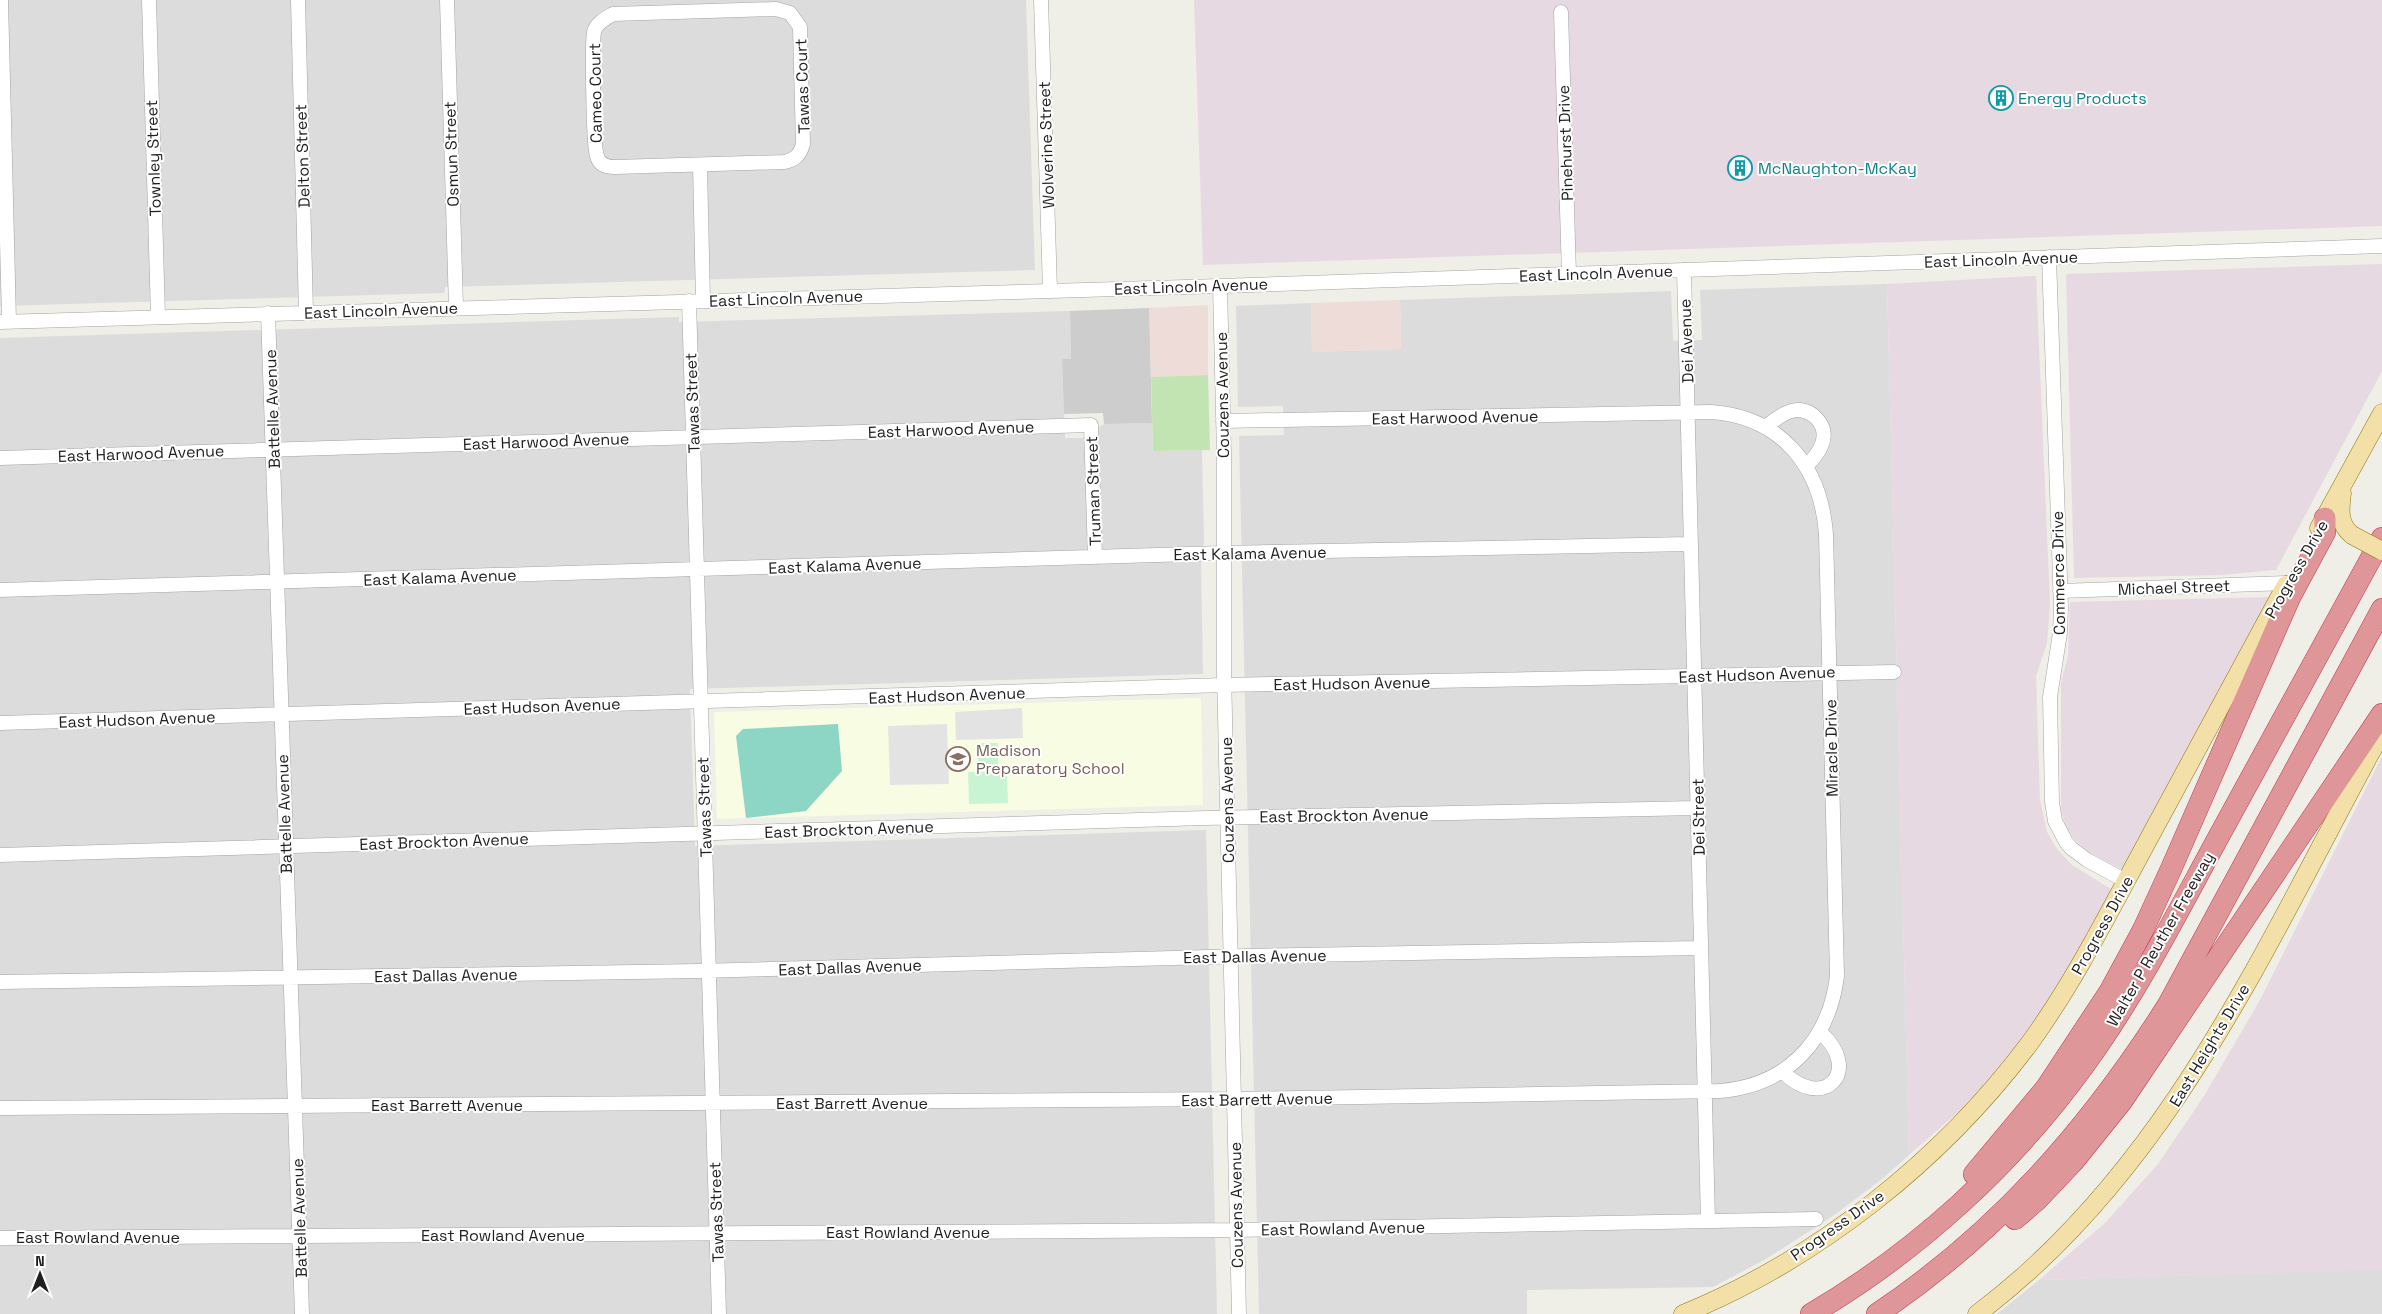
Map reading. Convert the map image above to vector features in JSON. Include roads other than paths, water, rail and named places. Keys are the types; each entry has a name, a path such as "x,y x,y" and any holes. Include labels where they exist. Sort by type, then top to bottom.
{"highway":[{"path":"1954,1209 1967,1184 1993,1149 2046,1088 2110,991 2143,930 2290,598 2324,532 2325,518"},
{"name":"Walter P Reuther Freeway","path":"1811,1314 1887,1266 1954,1209 2020,1144 2057,1101 2086,1063 2136,986 2382,538"},
{"path":"1947,1262 2017,1198 2053,1161 2103,1102 2132,1061 2168,1005 2382,609"},
{"path":"1878,1314 1947,1262 2018,1217 2073,1162 2106,1121 2178,1021 2382,714"}],"main road":[{"name":"Progress Drive","path":"1683,1314 1751,1282 1812,1245 1869,1205 1942,1141 1994,1087 2039,1029 2074,978 2287,583 2382,413"},
{"path":"2343,485 2340,516 2344,527 2352,535 2382,551"},
{"name":"East Heights Drive","path":"1976,1314 2021,1276 2085,1214 2148,1140 2181,1093 2209,1052 2247,984 2382,732"}],"street":[{"path":"1,0 4,322"},
{"name":"Townley Street","path":"149,0 158,317"},
{"name":"Delton Street","path":"298,0 306,312"},
{"name":"Osmun Street","path":"447,0 456,308"},
{"name":"Wolverine Street","path":"1041,0 1050,290"},
{"name":"Cameo Court","path":"696,6 613,14 598,25 594,38 596,155 604,165 615,167 700,165"},
{"name":"Tawas Court","path":"696,6 776,9 783,10 795,17 801,34 803,110 803,144 798,155 791,160 700,165"},
{"name":"Pinehurst Drive","path":"1561,12 1569,274"},
{"path":"700,165 704,300"},
{"name":"East Lincoln Avenue","path":"4,322 1220,286 2382,246"},
{"name":"Commerce Drive","path":"2049,257 2060,591 2060,633 2050,697 2053,812 2059,831 2071,848 2087,860 2126,881"},
{"name":"Dei Avenue","path":"1684,270 1688,412"},
{"name":"Couzens Avenue","path":"1220,286 1223,421 1224,685 1239,1314"},
{"name":"Tawas Street","path":"689,301 719,1314"},
{"name":"Battelle Avenue","path":"268,313 302,1314"},
{"path":"1765,427 1781,415 1790,412 1799,410 1814,415 1823,428 1823,442 1819,452 1806,466"},
{"name":"East Harwood Avenue","path":"1223,421 1688,412"},
{"name":"Miracle Drive","path":"1688,412 1730,415 1765,427 1789,446 1806,466 1817,489 1825,520 1837,976 1833,1000 1820,1032 1801,1056 1782,1071 1748,1087 1705,1091"},
{"name":"Dei Street","path":"1688,412 1708,1221"},
{"name":"East Harwood Avenue","path":"0,458 1091,425"},
{"name":"Truman Street","path":"1091,425 1095,557"},
{"name":"East Kalama Avenue","path":"0,590 1224,553 1691,544"},
{"name":"Michael Street","path":"2060,591 2287,583"},
{"name":"East Hudson Avenue","path":"0,723 1224,685 1894,672"},
{"name":"East Brockton Avenue","path":"0,855 1227,817 1698,808"},
{"name":"East Dallas Avenue","path":"0,982 709,971 1231,956 1701,948"},
{"path":"1782,1071 1792,1080 1810,1089 1825,1088 1836,1080 1840,1068 1838,1056 1834,1046 1820,1032"},
{"name":"East Barrett Avenue","path":"0,1108 1234,1099 1705,1091"},
{"name":"East Rowland Avenue","path":"0,1238 1237,1230 1816,1219"}],"place":[{"name":"Energy Products","path":"2001,98"},
{"name":"McNaughton-McKay","path":"1740,168"},
{"name":"Madison Preparatory School","path":"958,759"}]}
